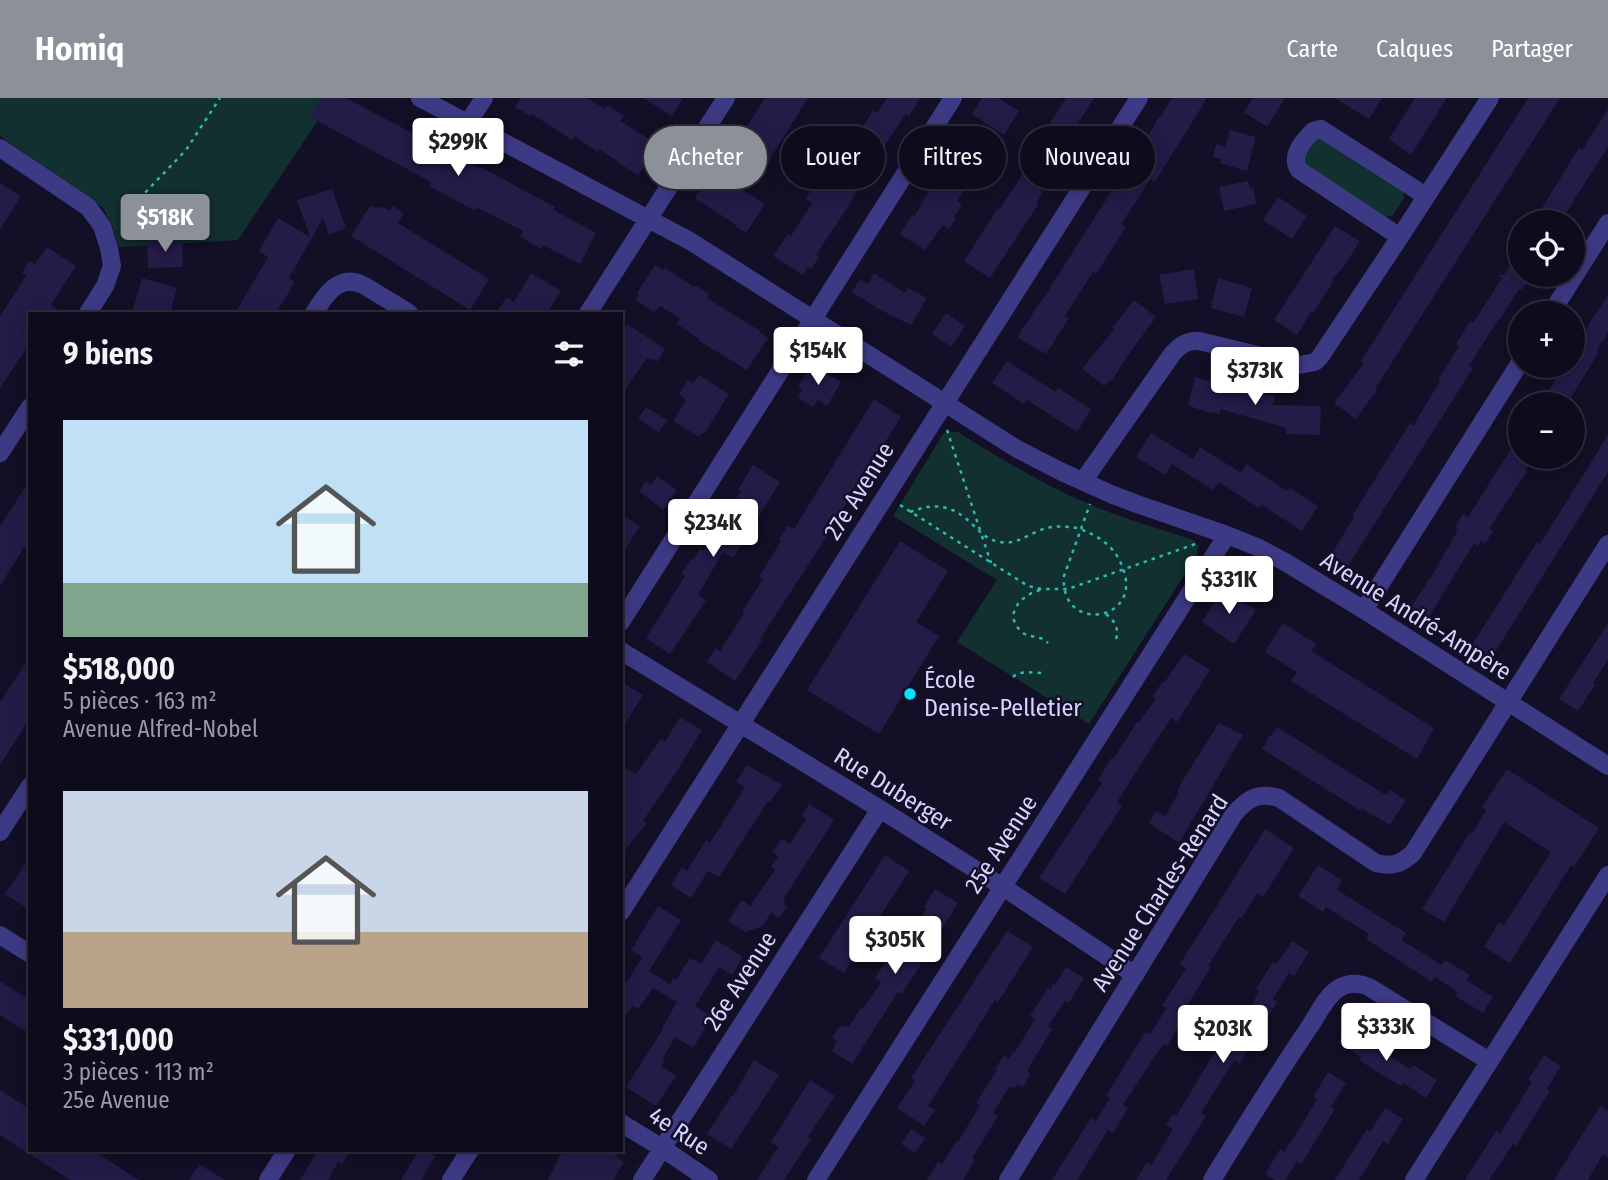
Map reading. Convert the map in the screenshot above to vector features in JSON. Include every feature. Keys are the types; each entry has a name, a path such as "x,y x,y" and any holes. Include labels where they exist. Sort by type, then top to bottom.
{"street":[{"name":"Avenue André-Ampère","path":"420,98 690,241 1017,449 1136,504 1227,535 1285,562 1608,766"},
{"path":"468,123 484,98"},
{"path":"589,312 726,98"},
{"path":"623,619 953,98"},
{"name":"27e Avenue","path":"623,909 1139,98"},
{"path":"1083,481 1179,348 1191,341 1290,363 1315,362 1490,98"},
{"path":"1400,237 1299,170 1295,162 1296,153 1312,131 1321,129 1426,196"},
{"path":"0,148 88,207 102,226 112,266 105,286 89,312"},
{"path":"1559,301 1608,223"},
{"path":"315,312 332,289 351,281 361,284 407,312"},
{"path":"1364,610 1510,378"},
{"path":"0,453 28,410"},
{"name":"25e Avenue","path":"816,1180 1227,535"},
{"name":"Avenue Charles-Renard","path":"1008,1180 1234,814 1255,797 1268,795 1279,798 1376,863 1386,866 1405,861 1413,853 1608,544"},
{"name":"Rue Duberger","path":"623,652 880,809 1135,975"},
{"path":"0,832 28,789"},
{"name":"26e Avenue","path":"642,1180 880,809"},
{"path":"1414,1180 1608,874"},
{"path":"0,935 28,953"},
{"path":"1212,1180 1289,1056 1329,998 1337,989 1348,984 1359,983 1369,987 1489,1061"},
{"name":"4e Rue","path":"623,1124 709,1180"},
{"path":"268,1180 286,1152"},
{"path":"451,1180 469,1152"}],"path":[{"path":"108,246 132,227 142,196 186,150 220,98"},
{"path":"944,402 947,432 991,563"},
{"path":"909,512 926,507 943,507 959,513 991,540 1008,543 1056,526 1081,529 1100,538 1114,552 1124,569 1127,584 1124,597 1106,614 1082,613 1069,602 1064,589 1064,576 1081,529 1090,504 1083,481"},
{"path":"885,496 1028,586 1041,589 1064,589 1227,535"},
{"path":"1041,589 1025,596 1017,604 1014,615 1017,626 1025,635 1040,637 1048,643"},
{"path":"1106,614 1115,623 1116,640"},
{"path":"1013,677 1017,673 1044,673"}],"green space":[{"path":"0,98 333,98 238,240 119,247 103,208 0,136"},
{"path":"1318,138 1403,191 1404,198 1393,215 1383,215 1304,165 1302,156 1313,140"},
{"path":"948,431 958,432 1012,465 1087,503 1193,540 1198,545 1197,555 1089,724 957,642 997,580 893,516 943,434"}],"building":[{"path":"321,98 346,98 555,207 554,210 596,233 580,264 543,245 541,249 520,237 523,231 476,207 474,210 429,186 431,182 310,117"},
{"path":"521,98 587,98 605,109 607,105 624,116 620,121 644,136 644,167 638,176 600,149 598,152 574,136 572,140 532,114 530,116 515,107"},
{"path":"643,98 683,98 672,116"},
{"path":"765,98 808,98 790,126 781,126 781,141 767,163 767,126 747,126"},
{"path":"887,98 920,98 885,145 885,126 863,126 873,110 877,113"},
{"path":"982,98 998,98 1019,111 1006,132 1006,126 990,126 972,114"},
{"path":"1066,98 1094,98 1076,126 1048,126"},
{"path":"1172,98 1207,98 1155,182 1154,126"},
{"path":"1253,98 1285,98 1267,127 1244,112"},
{"path":"1335,98 1382,98 1369,119"},
{"path":"1415,98 1447,98 1411,155 1389,139"},
{"path":"1528,98 1560,98 1375,389 1377,390 1356,419 1334,403 1364,363 1361,361"},
{"path":"1608,109 1608,147 1568,210 1545,210 1542,208 1579,148 1582,150"},
{"path":"1230,130 1256,137 1247,171 1220,163 1222,159 1213,157 1216,144 1225,147"},
{"path":"1020,178 1020,189 1041,189 1043,192 1037,202 1039,203 990,278 964,261 998,208 1000,209"},
{"path":"1248,181 1250,188 1253,187 1256,204 1224,211 1219,187"},
{"path":"0,183 21,196 0,230"},
{"path":"332,189 346,228 329,235 323,218 289,278 295,282 277,312 236,312 268,257 259,251 278,218 310,237 297,200"},
{"path":"701,189 741,189 765,204 746,233 695,198"},
{"path":"812,189 858,189 817,253 819,257 803,275 773,256 788,234 791,236 812,203 805,199"},
{"path":"930,189 965,189 957,201 962,205 954,217 956,219 949,229 943,225 925,250 900,234 912,215 914,217"},
{"path":"1113,189 1144,189 1121,224 1126,227 1065,316 1069,318 1046,354 1018,338"},
{"path":"1278,197 1307,216 1292,239 1263,220"},
{"path":"370,206 383,207 390,211 393,206 404,213 398,223 489,279 470,310 351,236"},
{"path":"1335,226 1360,241 1297,335 1274,320"},
{"path":"147,241 182,241 183,267 148,268"},
{"path":"47,247 76,266 51,305 62,312 28,312 28,346 0,388 0,316 26,276 22,273 29,261 35,264"},
{"path":"655,265 709,294 707,298 768,338 747,370 677,324 680,318 660,306 654,312 636,300 639,295 637,293"},
{"path":"1194,269 1198,299 1165,304 1159,275"},
{"path":"1508,269 1508,287 1524,287 1519,289 1511,301 1508,301 1508,306 1469,366 1473,368 1348,566 1331,555 1410,423 1413,426 1440,381 1438,380 1459,346 1456,344 1470,321 1473,323 1502,278 1497,275 1504,275"},
{"path":"531,273 561,291 548,312 497,312 507,297 514,302"},
{"path":"874,273 905,293 908,288 927,298 911,325 852,292 860,279 868,284"},
{"path":"142,278 177,288 170,312 132,312"},
{"path":"1218,278 1252,288 1244,317 1211,308"},
{"path":"1608,295 1608,333 1585,375 1585,330"},
{"path":"1134,300 1156,317 1113,379 1104,386 1082,369"},
{"path":"946,313 965,326 951,347 932,334"},
{"path":"627,324 665,349 657,362 647,358 623,393 623,330"},
{"path":"1007,361 1056,392 1058,388 1091,409 1077,432 1027,400 1024,404 992,383"},
{"path":"812,364 841,382 827,406 818,400 813,407 798,398 802,390 798,387"},
{"path":"699,375 729,394 704,434 699,437 673,421 686,400 679,394 688,380 693,384"},
{"path":"1195,377 1240,390 1241,387 1275,396 1272,405 1321,406 1320,435 1286,434 1286,428 1221,409 1219,414 1188,405"},
{"path":"1556,378 1583,378 1574,392 1548,392"},
{"path":"874,399 901,417 735,681 707,662 716,648 720,651 744,613 742,612 763,579 759,577 781,541 779,539 788,526 794,529"},
{"path":"646,407 667,420 659,432 638,419"},
{"path":"1151,433 1193,459 1200,447 1241,473 1246,464 1287,491 1290,488 1318,506 1302,531 1219,482 1213,490 1172,464 1165,475 1136,457"},
{"path":"1608,435 1608,472 1492,657 1472,645 1537,542 1540,544"},
{"path":"1508,454 1508,469 1526,469 1527,471 1489,529 1493,531 1485,544 1481,541 1478,546 1474,543 1429,617 1412,606 1458,530 1455,528 1463,514 1468,517"},
{"path":"753,465 780,482 733,558 723,552 698,595 706,600 670,654 646,638 685,576 681,574 700,549 703,551 741,491 738,490"},
{"path":"657,476 677,490 663,510 639,491 646,481 651,485"},
{"path":"28,483 28,545 25,546 0,586 0,526"},
{"path":"623,515 640,526 623,553"},
{"path":"900,541 948,571 916,622 939,636 879,734 807,690"},
{"path":"1223,589 1256,610 1234,644 1202,622"},
{"path":"1283,623 1316,644 1311,651 1434,728 1417,759 1291,681 1297,672 1265,652"},
{"path":"1608,623 1608,660 1578,711 1559,699"},
{"path":"1184,654 1210,670 1177,722 1171,718 1148,753 1117,802 1122,806 1065,894 1039,878 1102,783 1098,780 1112,757 1114,758 1137,722 1156,699 1153,696"},
{"path":"28,660 28,721 0,765 0,702"},
{"path":"623,683 643,695 623,727"},
{"path":"680,717 702,730 643,821 647,823 623,853 623,767 636,774 661,739 665,742"},
{"path":"1219,723 1243,735 1179,843 1149,823 1156,811 1165,816 1183,780"},
{"path":"1277,727 1386,795 1390,790 1406,800 1390,825 1362,809 1361,811 1262,749"},
{"path":"747,765 782,785 770,802 768,801 719,877 708,871 691,898 671,885 682,867 687,871 706,840 710,843 745,787 736,782"},
{"path":"1507,769 1599,828 1574,867 1571,865 1510,963 1484,947 1499,922 1504,925 1551,852 1504,822 1444,922 1422,909 1470,832 1472,834 1486,810 1482,807"},
{"path":"809,804 834,820 784,898 783,903 787,907 779,918 771,912 763,926 745,932 728,921 742,900 750,906 775,870 771,867 778,856 773,852 781,839 790,844 806,819 802,816"},
{"path":"1265,829 1294,848 1263,897 1257,893 1242,918 1239,917 1208,966 1211,967 1181,1016 1184,1018 1167,1046 1163,1044 1123,1105 1128,1108 1113,1133 1108,1130 1077,1180 1052,1180 1091,1118 1096,1121 1110,1098 1106,1096 1145,1032 1150,1034 1167,1008 1162,1006 1186,968 1180,964"},
{"path":"885,855 909,871 844,973 819,958"},
{"path":"28,860 28,909 5,894"},
{"path":"1318,865 1342,880 1337,890 1406,933 1403,941 1442,965 1445,960 1470,975 1466,980 1493,997 1483,1013 1455,996 1458,992 1435,977 1432,982 1366,939 1369,934 1326,907 1323,912 1298,896"},
{"path":"935,889 958,903 913,977 901,994 898,992 852,1064 832,1051 837,1041 832,1038 839,1027 849,1026 861,1008 863,1009 881,982 875,978 894,949 899,953"},
{"path":"658,906 681,920 649,971 670,984 674,978 676,980 690,958 701,964 716,940 743,957 732,975 719,967 695,1006 712,1017 693,1048 675,1037 661,1066 676,1076 656,1106 626,1087 677,1002 653,988 638,1009 633,1006 623,1018 623,979 627,982 642,957 631,950"},
{"path":"1007,931 1033,947 998,1002 995,1000 928,1106 935,1110 924,1126 897,1108 915,1081 911,1078"},
{"path":"1292,941 1309,952 1294,976 1289,973 1273,999 1277,1002 1240,1063 1234,1060 1201,1113 1206,1116 1166,1180 1136,1180 1147,1162 1151,1165 1173,1129 1166,1125 1173,1114 1176,1116 1225,1036 1223,1035 1231,1024 1237,1028 1273,962 1277,964"},
{"path":"1066,967 1084,978 1069,1003 1065,1001 1048,1026 1052,1029 1027,1071 1031,1074 1023,1087 1018,1084 1015,1088 1010,1086 993,1113 998,1116 972,1158 975,1160 963,1180 927,1180 938,1162 942,1164 958,1142 980,1105 976,1103 997,1070 995,1069 1004,1055 1009,1059 1013,1051 1015,1052 1035,1019 1030,1016"},
{"path":"0,981 28,999 28,1033 0,1015"},
{"path":"1349,1024 1373,1040 1371,1044 1394,1059 1410,1069 1413,1065 1437,1080 1426,1098 1403,1083 1401,1086 1387,1078 1338,1042"},
{"path":"1544,1055 1561,1066 1547,1089 1550,1091 1516,1146 1513,1144 1489,1180 1465,1180 1496,1131 1500,1134 1532,1082 1528,1080"},
{"path":"754,1060 779,1075 731,1149 707,1134"},
{"path":"1328,1072 1346,1083 1331,1107 1335,1109 1301,1164 1297,1161 1285,1180 1275,1180 1265,1174 1280,1149 1284,1152 1301,1126 1317,1099 1313,1097"},
{"path":"810,1080 835,1096 784,1180 757,1180 778,1147 771,1142"},
{"path":"0,1090 28,1108 28,1152 95,1152 139,1180 70,1180 0,1135"},
{"path":"1600,1106 1608,1111 1608,1157 1603,1154 1588,1180 1554,1180"},
{"path":"1385,1108 1403,1119 1388,1144 1383,1141 1359,1180 1335,1180 1367,1129 1370,1132"},
{"path":"911,1129 925,1138 915,1153 901,1144"},
{"path":"317,1152 350,1152 342,1164 338,1162 328,1180 300,1180"},
{"path":"418,1152 435,1156 421,1180 401,1180"},
{"path":"562,1152 619,1152 616,1157 624,1162 613,1180 548,1180"},
{"path":"199,1164 225,1180 189,1180"}],"place":[{"name":"École Denise-Pelletier","path":"910,694"}]}
